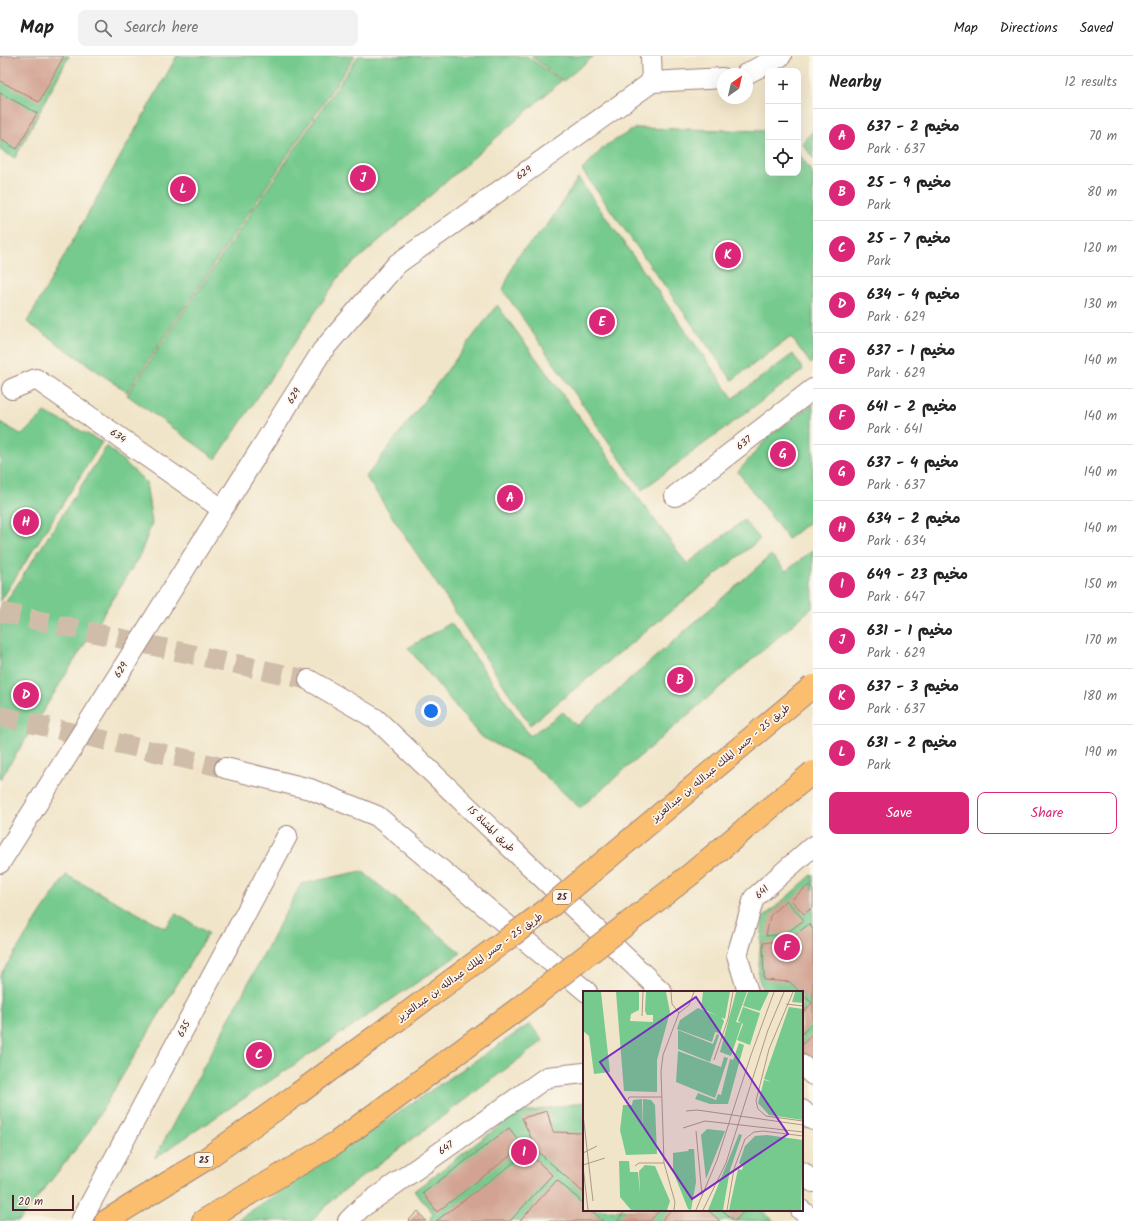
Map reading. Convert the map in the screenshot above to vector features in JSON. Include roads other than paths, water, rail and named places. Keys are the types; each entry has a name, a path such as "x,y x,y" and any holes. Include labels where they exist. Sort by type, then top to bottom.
{"main road":[{"name":"طريق 25 - جسر الملك عبدالله بن عبدالعزيز","path":"106,1221 203,1161 299,1093 545,911 813,686"},
{"path":"203,1221 337,1142 519,1008 691,874 813,772"}],"street":[{"path":"651,56 652,82 717,78"},
{"path":"753,70 781,56"},
{"name":"629","path":"0,863 322,351 397,264 652,82"},
{"name":"634","path":"12,390 36,379 222,509"},
{"name":"637","path":"675,496 813,389"},
{"name":"طريق المشاة 15","path":"309,680 376,719 661,991"},
{"path":"225,768 310,789 377,816 586,991"},
{"name":"635","path":"81,1221 287,836"},
{"name":"641","path":"748,991 737,955 754,898 813,846"},
{"path":"803,1066 813,1075"},
{"name":"647","path":"348,1221 361,1208 547,1077 583,1073"},
{"path":"803,1111 813,1120"},
{"path":"803,1173 813,1182"},
{"path":"802,1211 813,1220"}],"tunnel":[{"path":"0,612 309,680"},
{"path":"0,716 225,768"}],"place":[{"name":"مخيم 1 - 631","path":"363,178"},
{"name":"مخيم 2 - 631","path":"183,189"},
{"name":"مخيم 3 - 637","path":"728,255"},
{"name":"مخيم 1 - 637","path":"602,322"},
{"name":"مخيم 4 - 637","path":"783,454"},
{"name":"مخيم 2 - 637","path":"510,498"},
{"name":"مخيم 2 - 634","path":"26,522"},
{"name":"مخيم 9 - 25","path":"680,680"},
{"name":"مخيم 4 - 634","path":"26,695"},
{"name":"مخيم 2 - 641","path":"787,947"},
{"name":"مخيم 7 - 25","path":"259,1055"},
{"name":"مخيم 23 - 649","path":"524,1152"}]}
